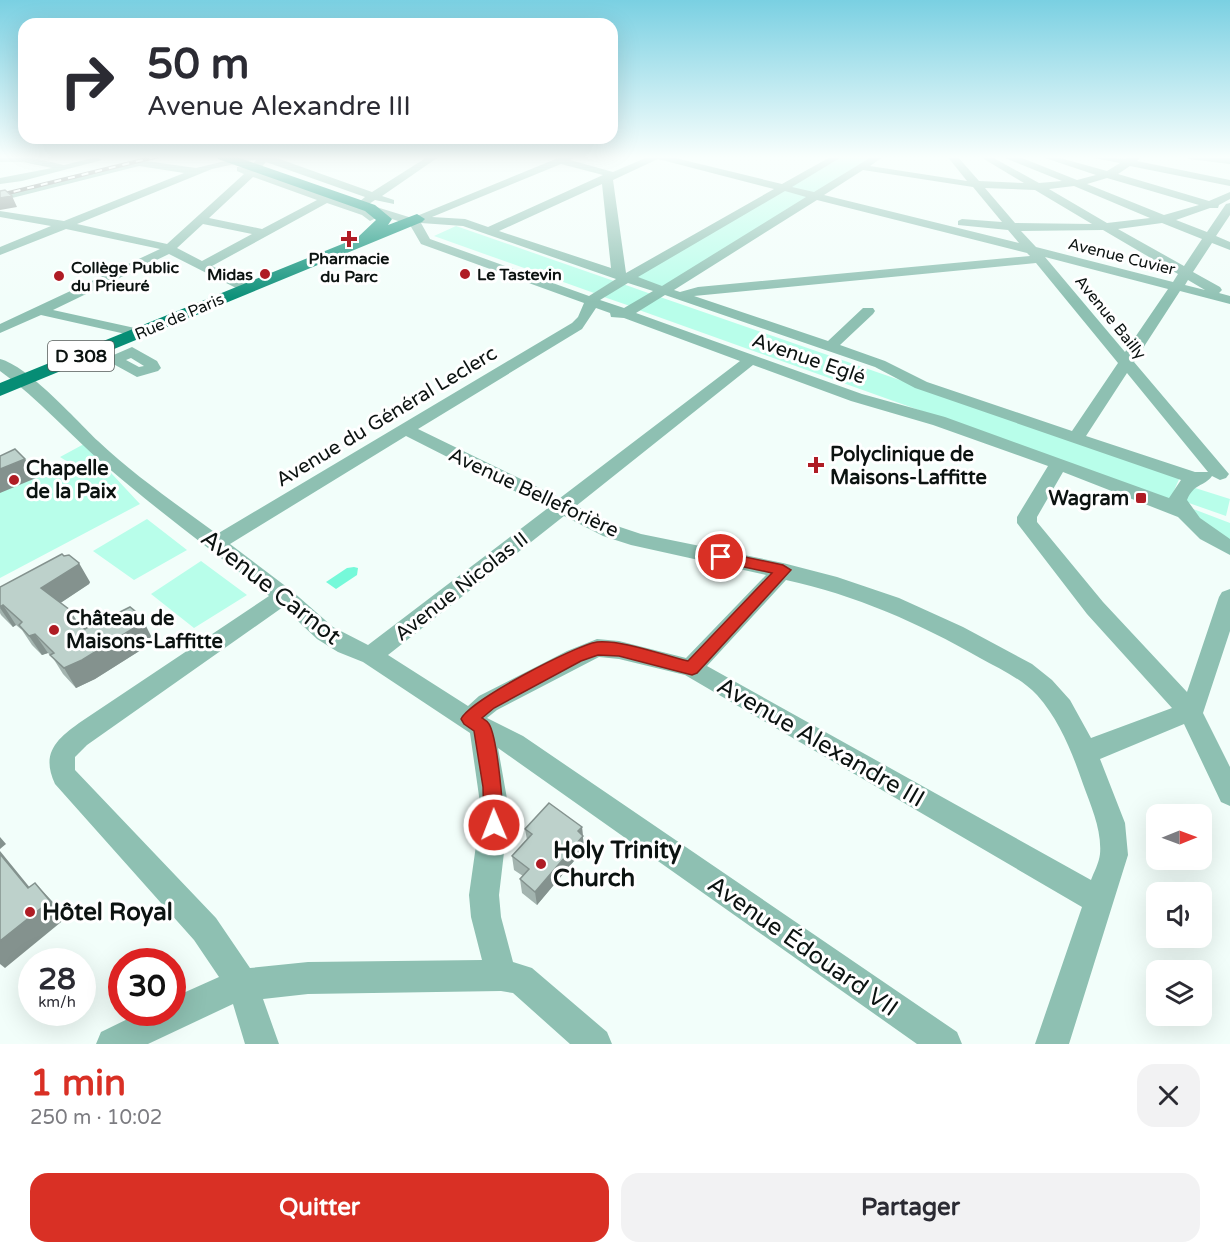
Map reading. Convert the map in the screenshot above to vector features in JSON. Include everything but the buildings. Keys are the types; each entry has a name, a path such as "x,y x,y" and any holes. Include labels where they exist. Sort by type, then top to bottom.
{"main road":[{"path":"361,205 390,214"},
{"name":"Rue de Paris","path":"357,243 390,214"},
{"name":"Rue de Paris","path":"0,390 30,387 139,333 357,243 390,214"},
{"path":"0,396 17,393 30,387"}],"street":[{"path":"0,251 115,205"},
{"path":"0,329 40,312 168,249 200,220 212,205"},
{"path":"202,266 317,205"},
{"path":"365,205 415,223 422,238 461,222"},
{"path":"390,214 397,205"},
{"path":"390,214 444,205"},
{"path":"390,214 439,209 450,205"},
{"path":"489,231 547,205"},
{"path":"613,205 622,276"},
{"path":"577,326 586,318 590,302 622,276 752,205"},
{"name":"Avenue du Général Leclerc","path":"216,543 577,326 601,317 624,314 800,205"},
{"name":"Avenue Cuvier","path":"849,205 1035,254 1230,299"},
{"name":"Avenue Bailly","path":"993,205 1126,363 1225,474"},
{"path":"1069,205 1230,299"},
{"path":"1129,205 1230,246"},
{"path":"1076,438 1175,286 1229,209 1208,205"},
{"path":"891,215 1011,226 1105,226 1164,219 1212,206"},
{"path":"0,214 65,225 168,249 247,288"},
{"name":"Avenue Eglé","path":"390,214 427,222 461,222 489,231 880,364 921,385 1193,478"},
{"path":"200,220 263,233"},
{"name":"Avenue Eglé","path":"422,238 750,360 857,398 898,407 1156,499 1183,513 1197,528 1230,548"},
{"path":"680,296 698,291 1035,254"},
{"path":"830,347 868,311"},
{"path":"40,312 139,333"},
{"name":"Avenue Nicolas II","path":"371,656 750,360"},
{"name":"Avenue Carnot","path":"0,364 30,387 76,427 91,444 151,495 284,596 326,633 346,646 371,656 476,723"},
{"name":"Avenue Belleforière","path":"405,429 610,531 638,540 830,582 891,604 955,633 1024,671 1044,687 1061,707 1084,750 1112,823 1114,855 1052,1044"},
{"path":"1059,464 1027,517 1027,524 1095,608 1190,711 1230,794"},
{"path":"1183,513 1178,500 1187,483 1193,478 1225,474"},
{"path":"692,668 783,570"},
{"path":"262,1044 243,985 205,929 64,776 60,765 62,755 71,743 284,596"},
{"path":"1084,750 1099,748 1190,711 1195,705 1230,597"},
{"name":"Avenue Alexandre III","path":"476,723 488,703 575,657 597,648 619,650 692,668 1098,900"},
{"path":"476,723 495,810 484,895 491,942 501,975"},
{"name":"Avenue Édouard VII","path":"476,723 524,751 945,1044"},
{"path":"113,1044 208,997 243,985 308,978 501,975 521,979 596,1044"}],"shaded area":[{"path":"758,205 796,205 662,287 633,277"},
{"path":"456,226 614,281 594,293 434,236"},
{"path":"623,284 651,294 630,306 601,296"},
{"path":"660,297 1180,477 1170,500 639,310"},
{"path":"84,444 140,504 0,578 0,492 68,462 60,457"},
{"path":"1192,487 1230,499 1226,516 1186,502"},
{"path":"1188,507 1230,523 1230,543 1207,529"},
{"path":"147,519 187,550 134,580 93,551"},
{"path":"201,561 247,595 194,628 151,594"},
{"path":"347,568 358,568 357,575 336,589 326,582"}],"place":[{"name":"Pharmacie du Parc","path":"349,239"},
{"name":"Midas","path":"265,274"},
{"name":"Le Tastevin","path":"465,274"},
{"name":"Collège Public du Prieuré","path":"59,276"},
{"name":"Polyclinique de Maisons-Laffitte","path":"816,465"},
{"name":"Chapelle de la Paix","path":"14,480"},
{"name":"Wagram","path":"1141,498"},
{"name":"Château de Maisons-Laffitte","path":"54,630"},
{"name":"Holy Trinity Church","path":"541,864"},
{"name":"Hôtel Royal","path":"30,912"}],"route":[{"path":"494,825 495,810 482,728 470,719 488,703 575,657 597,648 619,650 692,668 783,570 721,557"}]}
